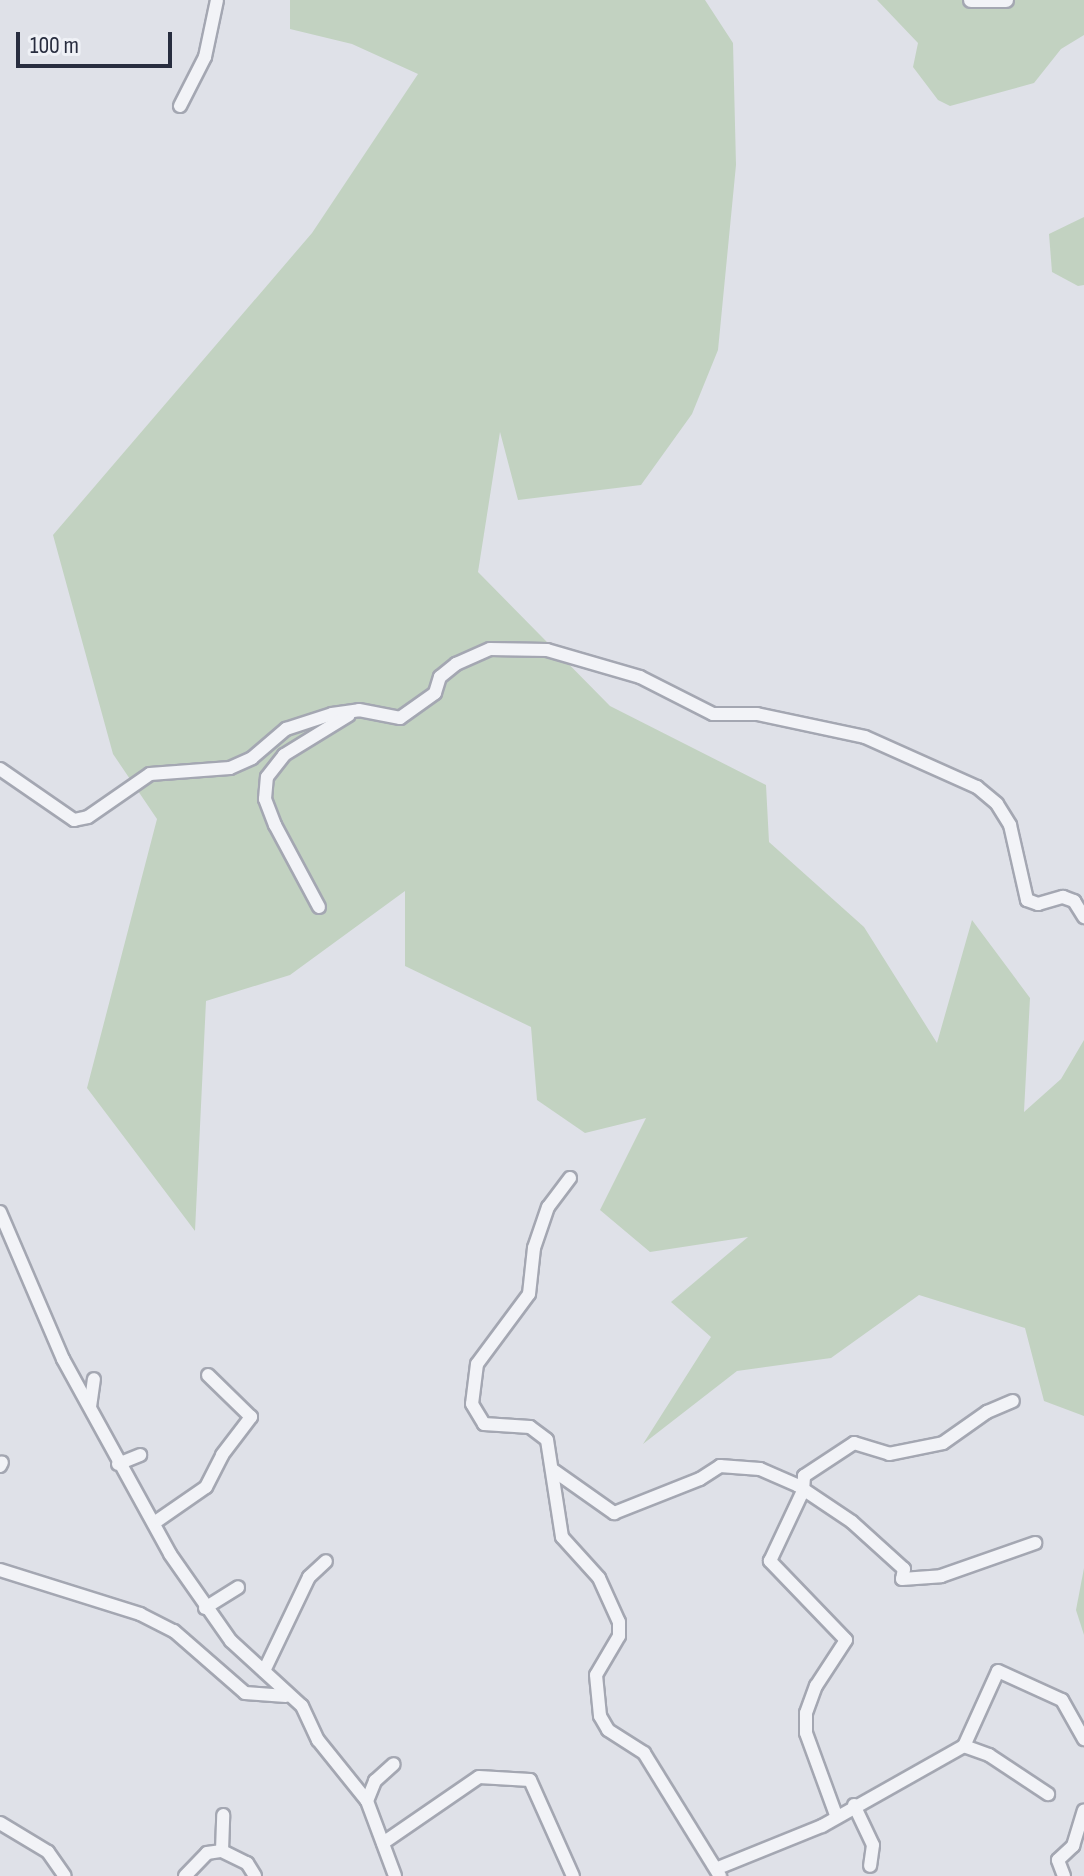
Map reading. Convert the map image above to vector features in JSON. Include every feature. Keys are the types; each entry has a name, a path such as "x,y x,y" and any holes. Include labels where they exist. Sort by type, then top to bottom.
{"street":[{"path":"180,106 205,57 217,0"},
{"path":"971,0 1006,0"},
{"path":"0,769 74,820 88,817 150,774 230,768 286,729 359,710 400,718 435,693 440,677 456,664 490,649 512,646 547,650 640,677 713,714 757,714 865,737 977,787 997,804 1010,825 1027,900 1038,904 1063,897 1074,901 1084,917"},
{"path":"319,907 275,825 265,799 267,777 284,755 359,710"},
{"path":"570,1178 543,1221 529,1294 484,1350 471,1389 472,1404 484,1424 537,1430 547,1440 562,1537 599,1578 619,1622 619,1636 596,1675 600,1716 608,1730 644,1753 719,1872 822,1826 836,1815 964,1746 998,1671 1062,1700 1084,1739"},
{"path":"0,1212 90,1410 118,1464 205,1608 286,1696 302,1706 318,1740 367,1801 395,1876"},
{"path":"154,1523 206,1487 222,1455 251,1417 208,1375"},
{"path":"90,1410 94,1379"},
{"path":"836,1815 806,1733 806,1713 816,1686 846,1640 770,1561 803,1491 804,1476 854,1443 889,1454 943,1443 987,1412 1013,1401"},
{"path":"118,1464 140,1455"},
{"path":"553,1470 614,1513 700,1479 720,1466 760,1469 803,1491 852,1522 904,1569 902,1579 941,1576 1035,1543"},
{"path":"264,1671 309,1577 326,1561"},
{"path":"0,1570 140,1614 174,1631 245,1693 286,1696"},
{"path":"205,1608 238,1587"},
{"path":"964,1746 989,1755 1048,1794"},
{"path":"367,1801 375,1781 394,1764"},
{"path":"383,1843 479,1777 530,1780 573,1876"},
{"path":"854,1805 873,1845 870,1866"},
{"path":"1064,1876 1058,1860 1073,1846 1084,1811"},
{"path":"222,1851 223,1815"},
{"path":"0,1823 48,1852 65,1876"},
{"path":"185,1876 207,1853 222,1851 247,1863 255,1876"}],"green space":[{"path":"290,0 705,0 733,43 736,165 718,350 692,414 641,485 518,500 500,432 478,572 610,706 766,785 769,842 864,927 937,1043 972,920 1030,998 1024,1112 1061,1079 1084,1040 1084,1416 1044,1401 1025,1328 919,1295 831,1358 737,1371 643,1444 711,1337 671,1302 748,1237 650,1252 600,1210 646,1118 585,1133 537,1100 531,1027 405,966 405,891 290,975 206,1001 195,1231 87,1088 157,819 113,754 53,535 312,233 418,74 352,44 290,29"},
{"path":"877,0 1084,0 1084,35 1061,49 1034,83 950,106 938,100 913,67 918,43"},
{"path":"1084,217 1084,285 1078,286 1052,272 1049,234"},
{"path":"1084,1568 1084,1635 1076,1610"}]}
